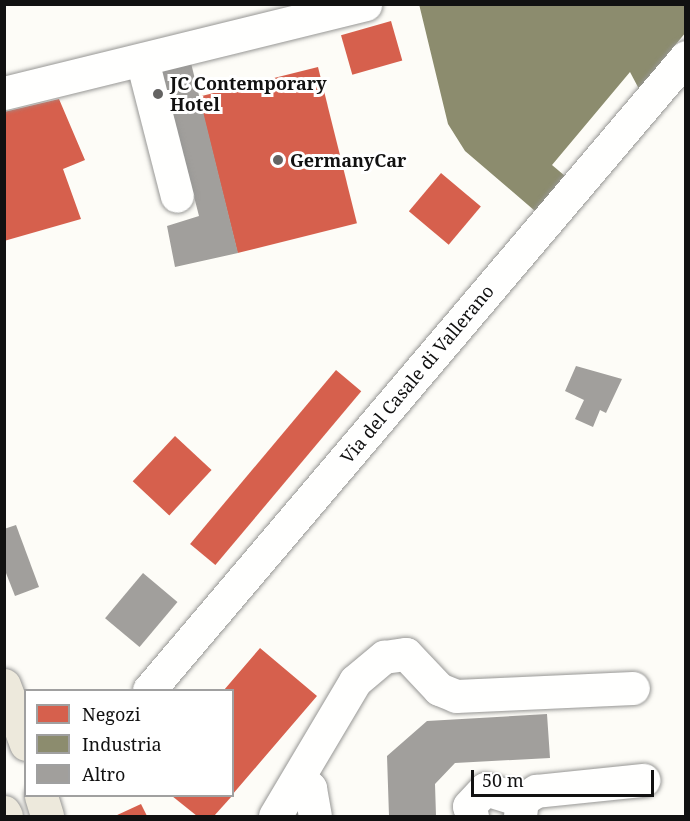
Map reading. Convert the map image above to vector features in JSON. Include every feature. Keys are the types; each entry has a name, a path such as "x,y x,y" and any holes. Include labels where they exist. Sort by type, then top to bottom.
{"main road":[{"path":"4,686 24,739"},
{"path":"4,812 6,816"}],"street":[{"path":"4,93 365,4"},
{"name":"Via del Casale di Vallerano","path":"150,689 686,57"},
{"path":"142,60 177,196"},
{"path":"275,816 301,780 355,681 384,657 406,654 439,689 456,696 633,688"},
{"path":"301,780 310,788 315,816"},
{"path":"472,816 469,806 485,789 521,808 536,791 643,780"}],"building: Negozi":[{"path":"391,21 402,60 352,75 341,35"},
{"name":"GermanyCar","path":"318,67 357,223 238,253 199,97"},
{"path":"59,99 85,160 63,169 81,219 4,241 4,112"},
{"path":"441,173 481,206 449,245 409,211"},
{"path":"336,370 361,391 215,565 190,544"},
{"path":"175,436 212,470 169,515 133,481"},
{"path":"260,648 317,696 234,793 234,689 225,689"},
{"path":"173,797 231,797 214,816 197,816"},
{"path":"141,804 147,816 115,816"}],"building: Industria":[{"path":"419,4 686,4 686,32 639,89 630,72 552,165 565,176 535,211 465,151 448,124"}],"building: Altro":[{"path":"191,63 238,253 175,267 167,226 199,216 162,72"},
{"path":"576,366 622,379 606,413 600,410 593,427 575,419 584,400 565,391"},
{"path":"16,525 39,587 15,596 4,568 4,529"},
{"path":"143,573 177,602 140,647 105,618"},
{"path":"547,714 550,758 455,763 435,784 436,816 389,816 387,756 427,721"}],"place":[{"name":"JC Contemporary Hotel","path":"158,94"},
{"name":"GermanyCar","path":"278,160"}]}
